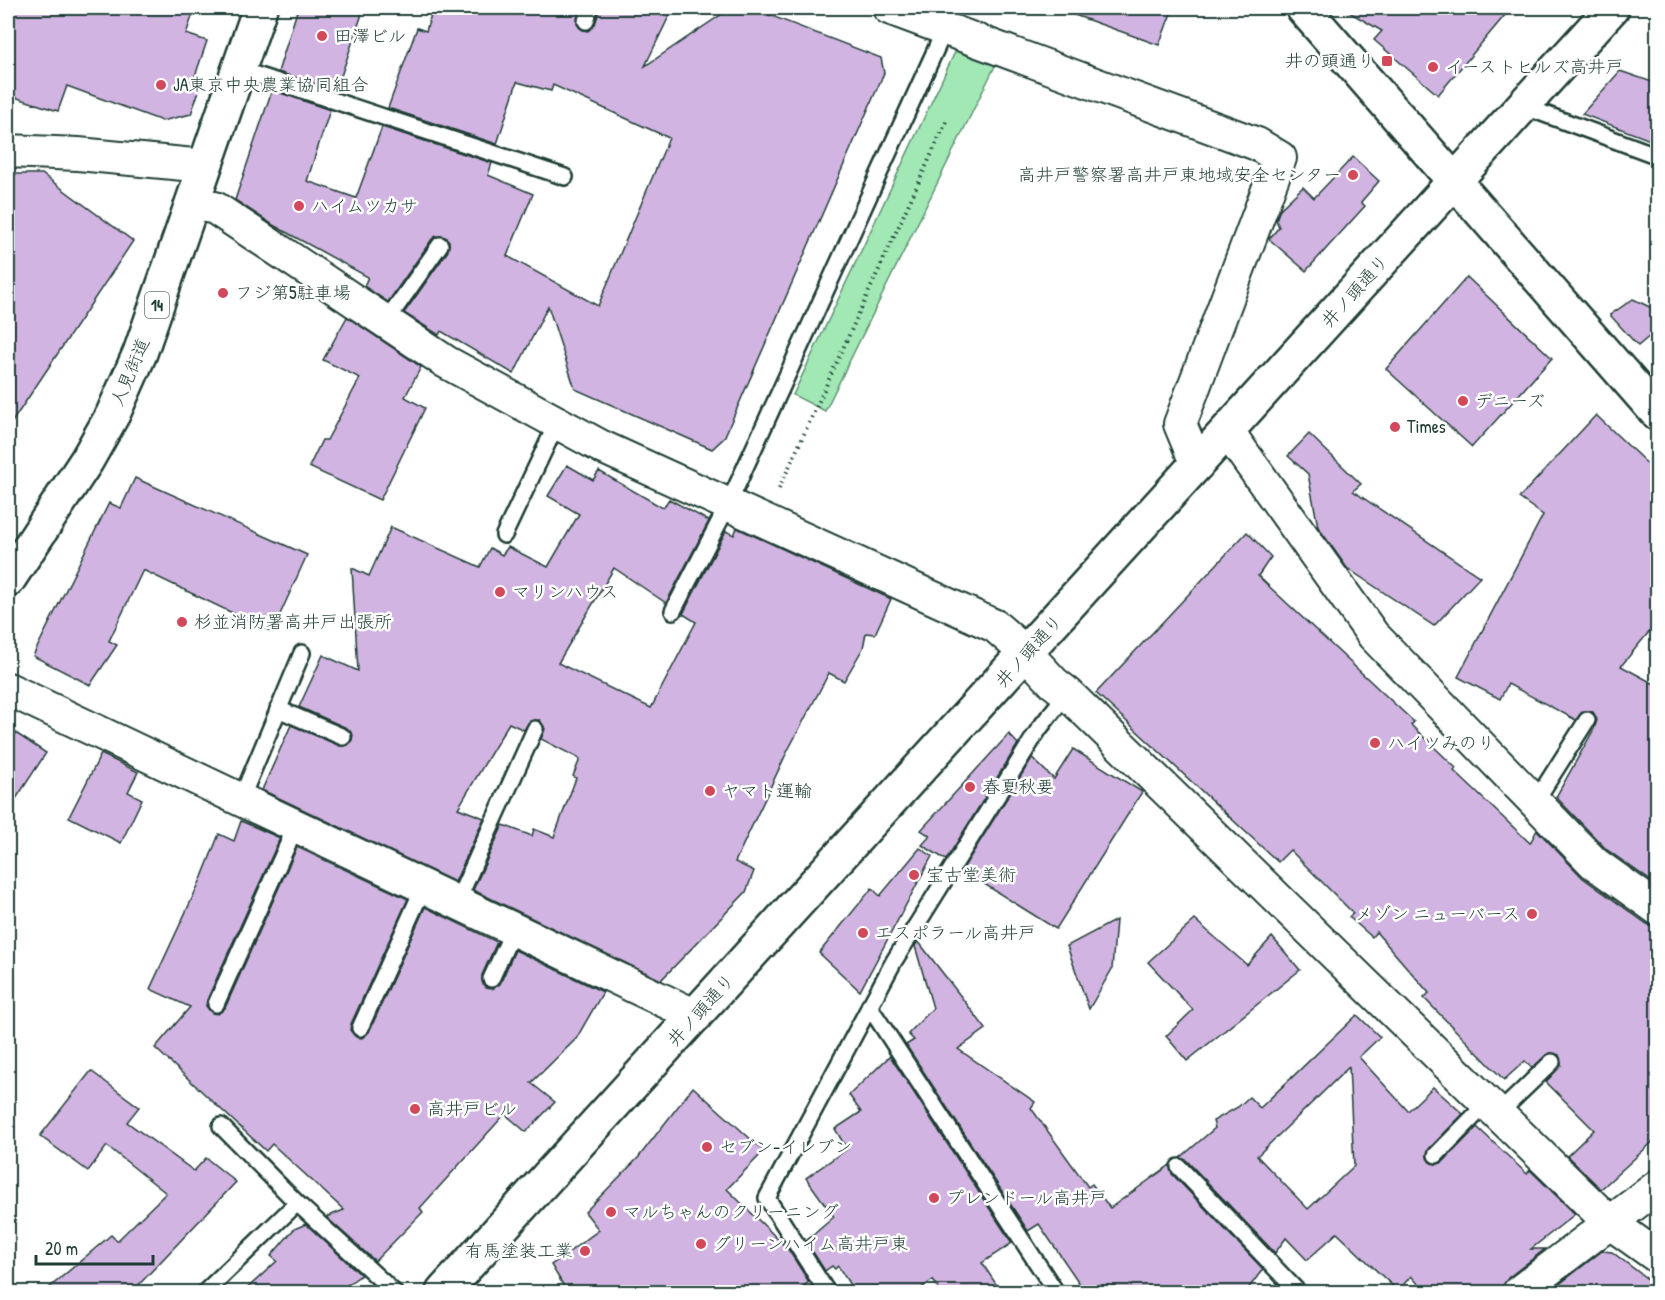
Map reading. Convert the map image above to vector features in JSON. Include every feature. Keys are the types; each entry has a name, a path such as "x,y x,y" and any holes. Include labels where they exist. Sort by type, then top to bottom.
{"main road":[{"name":"人見街道","path":"8,580 87,460 113,414 140,353 260,8"},
{"path":"1303,8 1658,414"},
{"name":"井ノ頭通り","path":"443,1293 1027,654 1612,8"}],"street":[{"path":"889,8 1257,144 1280,158 1180,424 1197,465"},
{"path":"8,151 78,153 205,166"},
{"path":"193,203 215,208 446,362 602,447 995,626 1027,654 1054,683 1067,693 1609,1222 1658,1257"},
{"path":"1228,432 1373,635 1594,863 1658,909"},
{"path":"8,689 696,1016"},
{"path":"1519,1293 1658,1186"}],"lane":[{"path":"673,611 728,505 945,29"},
{"path":"238,69 566,177"},
{"path":"1523,106 1658,156"},
{"path":"385,323 440,244"},
{"path":"504,535 557,423"},
{"path":"241,799 302,653"},
{"path":"827,1293 767,1198 869,1006 1039,729 1067,693"},
{"path":"278,709 343,736"},
{"path":"1534,802 1587,720"},
{"path":"457,902 535,729"},
{"path":"216,1004 296,826"},
{"path":"360,1028 424,886"},
{"path":"491,979 514,929"},
{"path":"869,1006 1056,1293"},
{"path":"1436,1155 1552,1062"},
{"path":"221,1126 297,1203 394,1293"},
{"path":"1179,1167 1298,1293"},
{"path":"205,1293 297,1203"}],"path":[{"path":"778,489 947,120"}],"green space":[{"path":"956,50 996,64 825,411 793,395"}],"building":[{"path":"8,8 195,8 186,34 207,41 193,82 201,85 191,114 162,121 67,86 58,111 8,95"},
{"name":"田澤ビル","path":"298,8 364,8 336,91 278,72"},
{"path":"433,8 580,8 577,24 583,30 588,31 595,24 600,8 673,8 645,66 731,8 751,8 881,58 884,73 724,438 712,449 575,389 548,306 514,374 441,331 439,335 404,313 448,251 449,241 445,237 436,236 432,239 388,302 364,286 368,277 273,225 235,200 272,90 330,110 307,181 356,198 382,127 492,163 488,175 533,194 507,256 598,306 669,138 553,85 551,91 517,82 497,144 388,108 417,28 426,31"},
{"path":"1067,8 1173,8 1159,45 1066,12"},
{"name":"イーストヒルズ高井戸","path":"1342,8 1511,8 1438,95 1374,40 1382,31"},
{"path":"1620,71 1658,84 1658,143 1582,114"},
{"path":"1353,157 1379,181 1361,202 1365,206 1306,271 1269,239 1279,227 1276,220 1280,209 1303,187 1314,198"},
{"path":"8,174 42,174 133,241 8,428"},
{"path":"1467,277 1552,358 1472,447 1386,369"},
{"path":"1633,299 1658,311 1658,329 1638,346 1610,315"},
{"path":"347,317 421,367 405,397 425,408 380,500 309,467 322,440 327,440 360,378 323,360"},
{"path":"1596,415 1658,474 1658,621 1621,666 1658,686 1658,886 1606,849 1556,797 1594,729 1597,720 1593,712 1583,711 1576,720 1508,684 1500,699 1458,677 1543,515 1519,498"},
{"path":"1309,434 1361,484 1353,491 1480,577 1434,626 1347,568 1318,527 1308,474 1288,456"},
{"path":"567,465 593,480 599,471 663,508 669,499 709,521 666,603 614,568 558,663 651,708 696,622 683,614 726,531 734,535 737,528 891,599 875,634 866,633 863,648 844,681 829,673 787,752 735,862 754,871 746,892 661,980 473,890 503,825 532,836 534,829 554,837 576,778 573,776 580,759 541,739 545,729 540,720 530,721 524,730 509,723 458,808 484,818 455,882 262,790 291,725 340,746 348,745 352,740 353,735 347,728 299,707 323,655 358,671 352,568 369,576 391,527 480,567 490,548 502,555 508,547 548,567 579,514 548,496"},
{"path":"135,478 307,555 272,632 143,570 109,641 117,645 90,685 33,656 109,503 121,508"},
{"path":"1247,532 1271,557 1258,576 1414,722 1411,725 1456,768 1454,771 1530,843 1537,830 1583,878 1647,924 1658,927 1658,1137 1601,1189 1567,1156 1594,1130 1546,1082 1561,1065 1559,1055 1549,1053 1532,1068 1525,1061 1504,1080 1424,998 1429,993 1376,932 1372,937 1349,917 1353,913 1290,850 1278,862 1096,693"},
{"path":"8,728 46,753 8,811"},
{"path":"1009,734 1018,744 946,860 922,845 930,836 921,830"},
{"path":"1073,749 1142,792 1056,929 962,870 1032,758 1054,779"},
{"path":"101,754 138,772 128,792 142,799 121,843 69,817"},
{"path":"241,821 280,838 207,1000 206,1006 212,1013 218,1014 225,1008 297,847 408,899 351,1024 350,1030 356,1037 362,1038 369,1032 425,907 497,942 482,975 486,988 492,989 500,984 515,950 603,992 576,1039 531,1083 555,1102 526,1132 505,1114 420,1208 423,1212 375,1261 326,1217 344,1210 272,1144 266,1151 155,1048 190,1007 150,989 202,877 219,834 234,841"},
{"name":"エスポラール高井戸","path":"920,848 932,856 860,991 819,953 872,888 880,896"},
{"path":"1116,920 1112,969 1089,1009 1067,946"},
{"path":"1195,920 1247,965 1272,937 1300,970 1187,1061 1166,1036 1193,1010 1148,962"},
{"path":"918,941 986,1029 958,1049 1035,1102 1031,1108 1088,1187 1092,1184 1110,1208 1170,1165 1172,1174 1263,1269 1245,1293 1086,1293 1039,1224 1028,1231 906,1045 914,1040 908,1034 933,1008 915,946"},
{"path":"1357,1015 1380,1037 1359,1057 1408,1111 1433,1087 1463,1114 1429,1149 1427,1157 1430,1162 1438,1164 1443,1162 1477,1127 1527,1174 1530,1170 1575,1214 1531,1249 1545,1249 1508,1278 1501,1293 1427,1293 1411,1276 1398,1291 1337,1233 1307,1260 1286,1238 1275,1253 1186,1160 1180,1158 1215,1128 1213,1121 1238,1107 1249,1097 1260,1108","holes":["1349,1067 1354,1166 1308,1209 1257,1156"]},
{"path":"890,1056 1012,1243 982,1263 1002,1293 941,1293 933,1280 914,1293 855,1293 838,1266 835,1269 832,1266 825,1271 806,1241 834,1217 806,1178 847,1149 835,1129 861,1112 849,1095"},
{"path":"91,1071 139,1107 127,1122 194,1171 206,1158 236,1182 131,1293 43,1293 111,1235 117,1241 166,1193 107,1146 88,1171 40,1136"},
{"path":"693,1087 764,1151 727,1189 788,1249 809,1282 793,1293 568,1293 551,1265 599,1230 585,1212 638,1158"},
{"path":"306,1224 361,1275 336,1293 242,1293 277,1261 271,1256 294,1229"},
{"path":"1602,1251 1612,1252 1658,1287 1658,1293 1548,1293"}],"place":[{"name":"田澤ビル","path":"322,36"},
{"name":"井の頭通り","path":"1387,61"},
{"name":"イーストヒルズ高井戸","path":"1433,67"},
{"name":"JA東京中央農業協同組合","path":"161,85"},
{"name":"高井戸警察署高井戸東地域安全センター","path":"1353,175"},
{"name":"ハイムツカサ","path":"299,206"},
{"name":"フジ第5駐車場","path":"223,293"},
{"name":"デニーズ","path":"1463,401"},
{"name":"Times","path":"1395,427"},
{"name":"マリンハウス","path":"500,592"},
{"name":"杉並消防署高井戸出張所","path":"182,622"},
{"name":"ハイツみのり","path":"1375,743"},
{"name":"春夏秋要","path":"970,787"},
{"name":"ヤマト運輸","path":"710,791"},
{"name":"宝古堂美術","path":"914,875"},
{"name":"メゾン ニューバース","path":"1532,914"},
{"name":"エスポラール高井戸","path":"863,933"},
{"name":"高井戸ビル","path":"415,1109"},
{"name":"セブン-イレブン","path":"707,1147"},
{"name":"プレンドール高井戸","path":"934,1198"},
{"name":"マルちゃんのクリーニング","path":"611,1212"},
{"name":"グリーンハイム高井戸東","path":"701,1244"},
{"name":"有馬塗装工業","path":"585,1251"}]}
